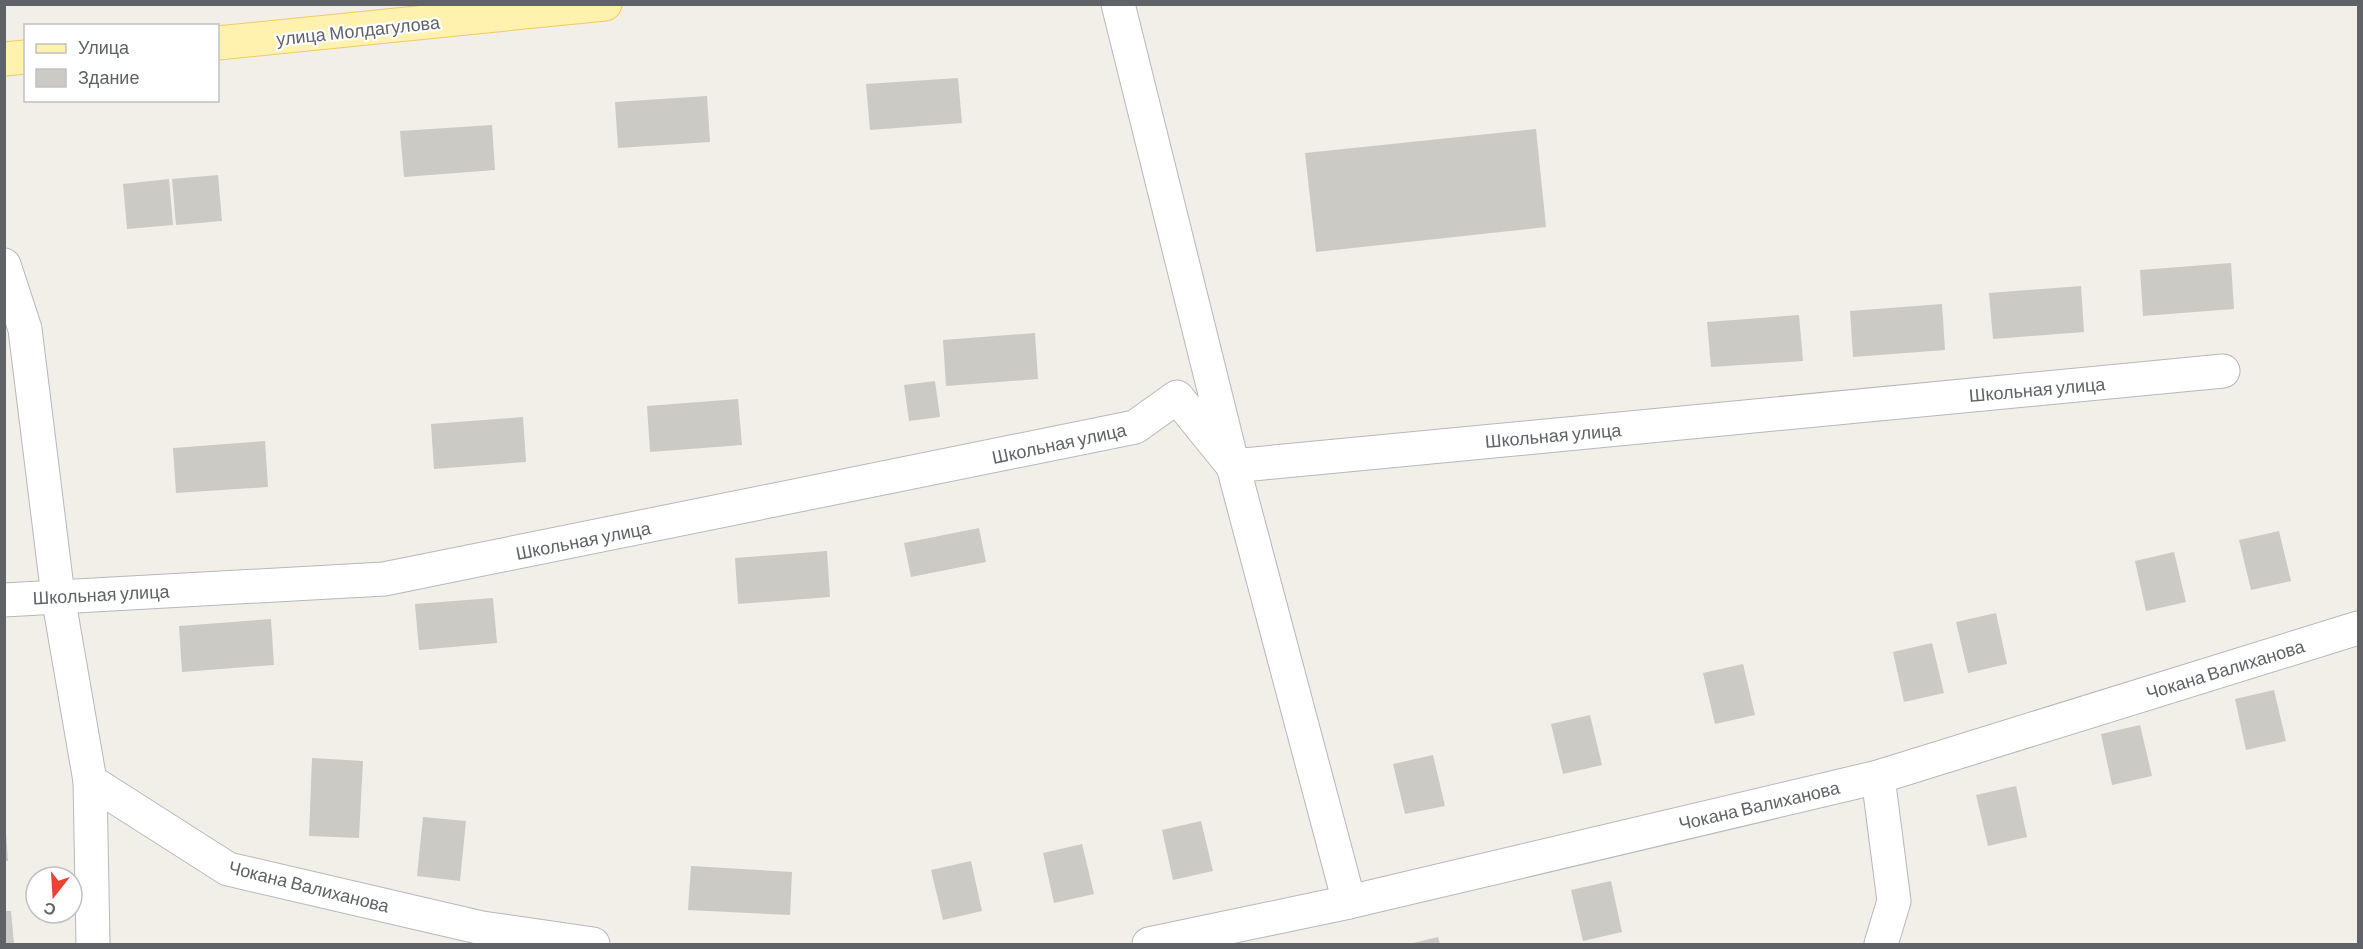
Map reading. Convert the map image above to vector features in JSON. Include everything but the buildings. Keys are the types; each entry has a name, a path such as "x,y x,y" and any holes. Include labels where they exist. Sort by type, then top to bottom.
{"main road":[{"name":"улица Молдагулова","path":"219,43 606,4"},
{"path":"4,59 24,57"}],"street":[{"path":"1118,4 1233,466 1349,902"},
{"path":"4,265 25,329 58,596 90,781 93,945"},
{"name":"Школьная улица","path":"4,600 384,579 1135,427 1177,397 1233,466 2223,371"},
{"name":"Чокана Валиханова","path":"1149,945 1349,902 1878,777 2358,627"},
{"path":"1878,777 1894,901 1881,945"},
{"name":"Чокана Валиханова","path":"90,781 228,869 482,928 593,945"}]}
